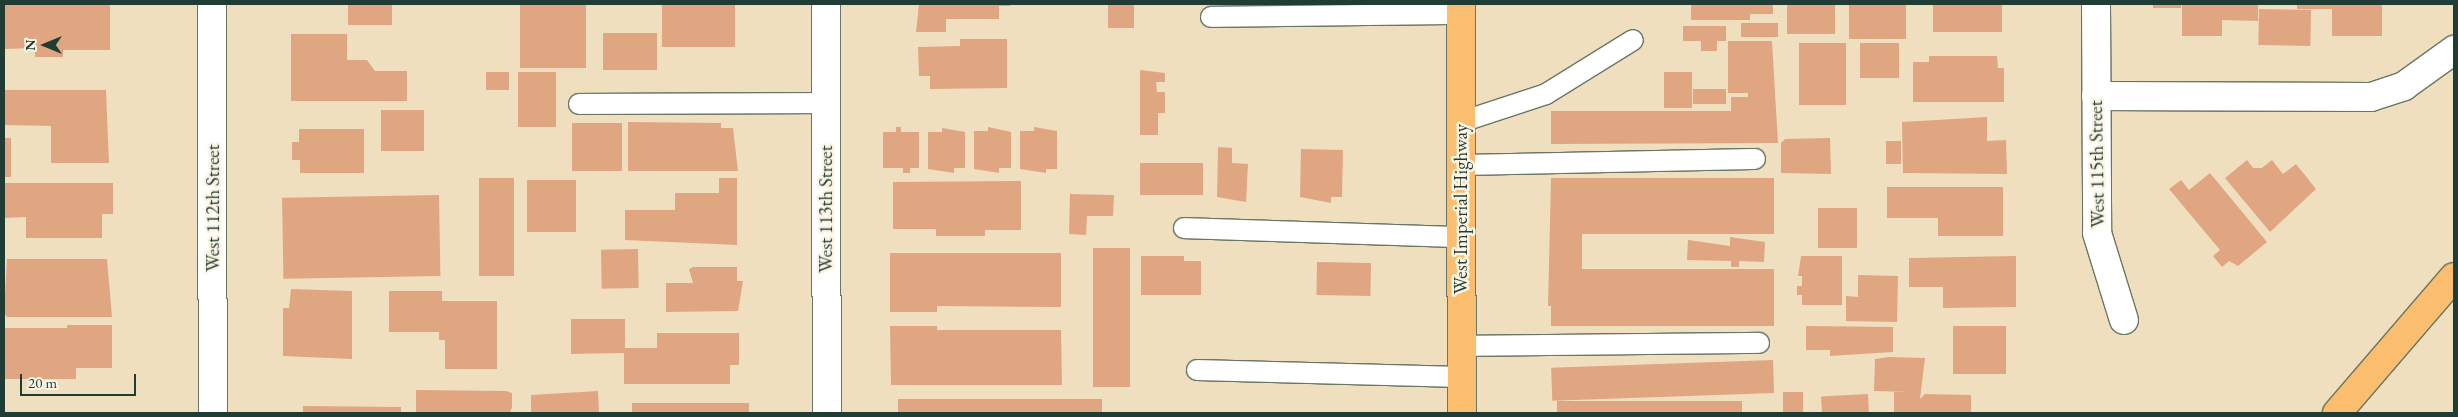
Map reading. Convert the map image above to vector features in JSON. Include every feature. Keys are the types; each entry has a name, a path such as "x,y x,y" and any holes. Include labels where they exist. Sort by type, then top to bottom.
{"main road":[{"name":"West Imperial Highway","path":"1461,9 1462,413"},
{"path":"2338,413 2454,277"}],"street":[{"name":"West 112th Street","path":"212,4 213,413"},
{"name":"West 113th Street","path":"826,4 827,413"},
{"name":"West 115th Street","path":"2096,4 2097,233 2124,320"},
{"path":"2096,96 2371,97 2404,86 2454,50"}],"lane":[{"path":"1211,17 1461,9"},
{"path":"1461,122 1546,94 1633,40"},
{"path":"579,104 826,103"},
{"path":"1461,165 1755,159"},
{"path":"1184,228 1461,237"},
{"path":"1461,346 1759,343"},
{"path":"1197,370 1461,377"}],"building":[{"path":"4,4 110,4 110,50 63,50 63,57 35,57 35,48 4,49"},
{"path":"348,4 392,4 392,25 348,25"},
{"path":"520,4 586,4 586,68 520,68"},
{"path":"662,4 735,4 735,47 662,47"},
{"path":"919,4 1010,4 1010,6 999,6 999,19 946,19 946,32 916,32"},
{"path":"1108,4 1134,4 1134,28 1108,28"},
{"path":"1691,4 1773,4 1773,14 1750,14 1750,20 1691,20"},
{"path":"1787,4 1835,4 1835,34 1787,34"},
{"path":"1849,4 1906,4 1906,39 1849,39"},
{"path":"1933,4 2002,4 2002,32 1933,32"},
{"path":"2153,4 2181,4 2181,8 2153,8"},
{"path":"2182,4 2258,4 2258,21 2222,20 2222,36 2182,36"},
{"path":"2297,4 2382,4 2382,36 2332,36 2332,9 2297,9"},
{"path":"2259,9 2311,10 2310,46 2258,45"},
{"path":"1741,23 1778,23 1778,37 1741,37"},
{"path":"1683,26 1726,26 1726,41 1717,41 1717,51 1701,51 1701,41 1683,41"},
{"path":"603,33 657,33 657,70 603,70"},
{"path":"291,34 347,34 347,60 367,60 375,71 407,71 407,101 291,101"},
{"path":"960,39 1007,39 1007,88 930,89 930,76 919,76 918,47 960,46"},
{"path":"1728,41 1772,41 1778,143 1551,144 1551,111 1731,111 1731,97 1748,97 1748,93 1728,93"},
{"path":"1799,43 1846,43 1846,105 1799,105"},
{"path":"1860,43 1899,43 1899,78 1860,78"},
{"path":"1929,56 1997,56 1998,68 2004,68 2004,102 1913,102 1913,62 1929,62"},
{"path":"1140,70 1165,73 1165,82 1156,82 1157,92 1165,92 1165,113 1158,113 1158,135 1140,135"},
{"path":"486,72 509,72 509,90 486,90"},
{"path":"518,72 556,72 556,127 518,127"},
{"path":"1664,72 1692,72 1692,108 1664,108"},
{"path":"1693,89 1726,89 1726,104 1693,104"},
{"path":"4,90 106,90 109,163 51,163 51,126 4,125"},
{"path":"381,110 424,110 424,151 381,151"},
{"path":"1987,117 1987,141 2006,140 2007,174 1903,173 1902,122"},
{"path":"628,122 721,123 721,128 733,128 738,171 628,171"},
{"path":"572,123 622,123 622,171 572,171"},
{"path":"896,127 901,127 901,132 919,132 919,168 910,168 910,173 903,173 903,168 883,168 883,132 896,132"},
{"path":"988,127 1011,132 1011,168 999,168 999,173 974,169 974,131 988,131"},
{"path":"1034,127 1057,131 1057,169 1046,169 1046,173 1020,169 1020,131 1034,131"},
{"path":"942,128 965,132 965,168 954,168 954,173 928,169 928,132 942,132"},
{"path":"299,129 364,129 364,173 300,173 300,160 292,160 292,142 299,142"},
{"path":"4,138 11,138 11,177 4,177"},
{"path":"1830,138 1831,174 1781,173 1781,143 1785,139"},
{"path":"1886,141 1901,141 1901,164 1886,164"},
{"path":"1218,147 1232,148 1232,163 1248,164 1246,202 1217,197"},
{"path":"1301,149 1343,150 1342,197 1331,197 1331,203 1300,197"},
{"path":"2247,160 2253,168 2262,168 2272,160 2283,174 2296,164 2316,189 2270,232 2225,178"},
{"path":"1140,163 1203,163 1203,195 1140,195"},
{"path":"2210,173 2267,242 2238,266 2229,261 2222,267 2213,256 2220,250 2169,189 2181,180 2189,190"},
{"path":"479,178 514,178 514,276 479,276"},
{"path":"719,178 737,178 737,245 625,240 625,210 675,210 675,193 719,193"},
{"path":"1551,178 1774,178 1774,234 1582,234 1582,269 1774,269 1774,326 1551,326 1551,306 1548,306"},
{"path":"527,180 576,180 576,232 527,232"},
{"path":"1021,181 1021,230 985,230 985,236 936,236 936,229 893,229 893,182"},
{"path":"4,183 113,183 113,214 102,214 102,238 26,238 26,217 4,218"},
{"path":"1887,187 2003,187 2003,236 1938,236 1938,218 1887,218"},
{"path":"1070,194 1114,195 1113,216 1087,216 1086,235 1069,234"},
{"path":"439,195 440,276 283,279 282,198"},
{"path":"1818,208 1857,208 1857,248 1818,248"},
{"path":"1730,237 1765,242 1764,262 1739,261 1739,267 1731,267 1731,261 1687,260 1688,240 1730,246"},
{"path":"1093,248 1130,248 1130,387 1093,387"},
{"path":"638,249 639,288 602,289 601,250"},
{"path":"890,253 1061,253 1061,307 937,306 937,312 890,312"},
{"path":"1141,256 1184,256 1184,261 1201,261 1201,295 1141,295"},
{"path":"1801,256 1842,256 1842,305 1802,305 1802,295 1797,295 1797,286 1802,286 1802,276 1798,276"},
{"path":"2016,256 2016,307 1943,308 1943,287 1909,287 1909,258"},
{"path":"7,259 107,259 112,317 7,317 4,313"},
{"path":"1317,262 1371,263 1370,296 1316,295"},
{"path":"693,267 737,267 737,281 743,281 738,311 666,312 666,283 693,283 689,269"},
{"path":"1858,275 1898,276 1897,322 1846,321 1846,296 1858,297"},
{"path":"291,289 352,291 352,359 283,356 283,308 289,308"},
{"path":"389,291 442,291 442,301 497,301 497,369 445,369 445,340 439,340 439,332 389,332"},
{"path":"571,319 625,319 625,348 657,348 657,333 739,333 739,365 730,365 730,384 624,384 624,353 571,354"},
{"path":"67,325 112,325 112,368 76,368 76,379 4,379 4,328 67,328"},
{"path":"890,326 937,326 937,330 1061,330 1062,385 891,385"},
{"path":"1806,326 1893,327 1893,352 1830,356 1830,350 1806,350"},
{"path":"1953,326 2006,326 2006,374 1953,374"},
{"path":"1889,357 1925,358 1920,399 1925,394 1971,395 1971,413 1894,413 1894,392 1910,392 1874,391 1875,359"},
{"path":"1773,360 1774,393 1552,401 1551,368"},
{"path":"416,390 506,391 512,393 512,407 510,413 416,413"},
{"path":"598,391 599,413 531,413 531,395"},
{"path":"1783,392 1803,392 1803,413 1783,413"},
{"path":"1868,394 1869,413 1822,413 1821,396"},
{"path":"898,399 1102,399 1102,413 898,413"},
{"path":"1557,401 1742,401 1742,413 1557,413"},
{"path":"632,403 749,403 749,413 632,413"},
{"path":"303,406 401,407 401,413 303,413"}]}
